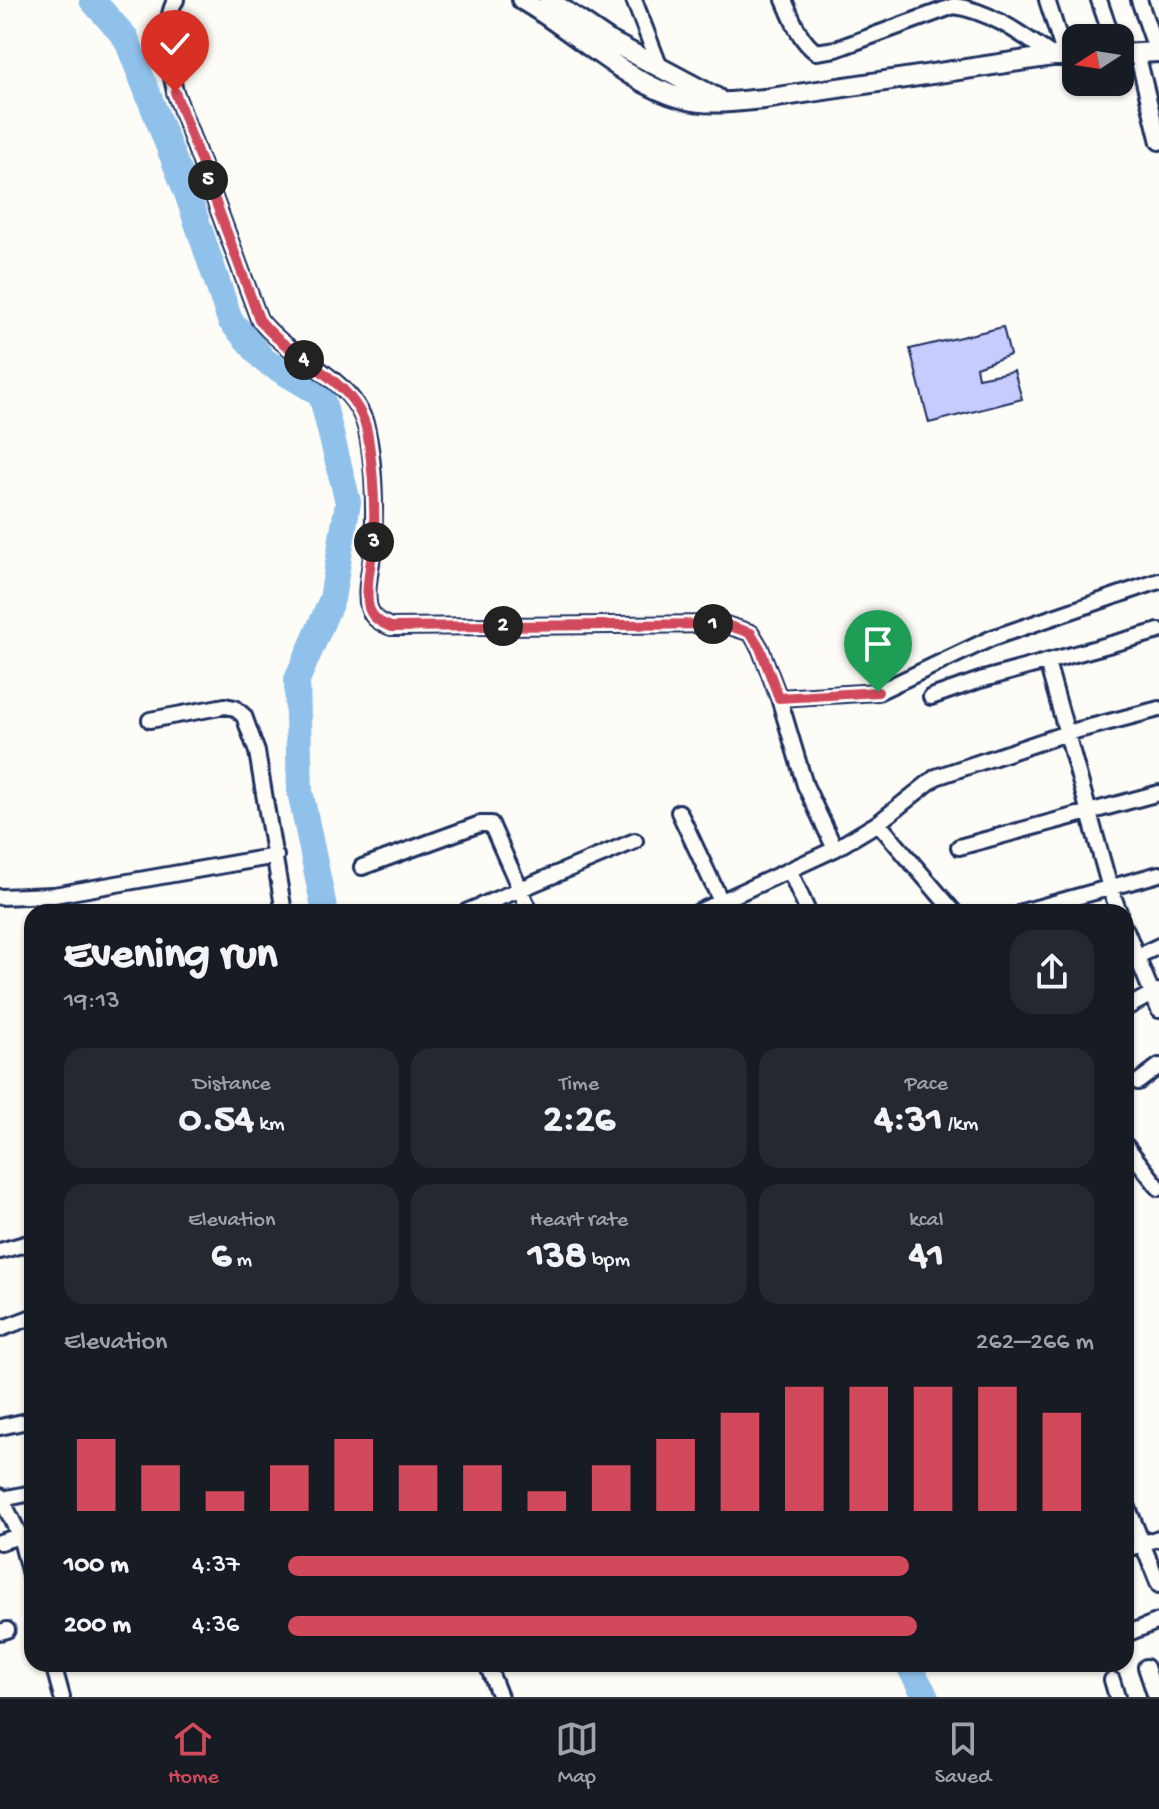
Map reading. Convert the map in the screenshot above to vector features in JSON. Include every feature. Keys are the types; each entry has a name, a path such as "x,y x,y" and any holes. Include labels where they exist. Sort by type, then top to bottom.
{"street":[{"path":"176,0 170,7 169,26 170,71 175,92 259,319 288,349 335,381 362,411 368,433 374,495 373,560 368,594 370,610 377,622 391,627 723,624 751,633 779,698 805,785 835,849"},
{"path":"522,0 629,73 685,100 723,102 764,99 1062,56"},
{"path":"549,0 608,40 723,102"},
{"path":"634,0 661,70"},
{"path":"784,0 799,34 816,52 836,49 954,6 974,11 1062,54"},
{"path":"1047,0 1062,47"},
{"path":"1099,0 1107,24"},
{"path":"1134,59 1158,58 1139,0"},
{"path":"1134,62 1159,142"},
{"path":"779,698 878,692 992,638 1159,581"},
{"path":"931,697 1159,631"},
{"path":"1047,662 1116,904"},
{"path":"150,720 225,706 235,708 244,716 257,752 283,904"},
{"path":"729,904 878,823 936,777 1067,733 1159,709"},
{"path":"959,847 1159,793"},
{"path":"679,812 722,904"},
{"path":"878,823 947,904"},
{"path":"362,867 480,824 491,824 527,904"},
{"path":"487,904 635,841"},
{"path":"0,897 54,895 276,856"},
{"path":"790,871 804,904"},
{"path":"1051,904 1159,874"},
{"path":"1136,957 1159,946"},
{"path":"1134,952 1155,992 1159,1010"},
{"path":"1134,1004 1155,992"},
{"path":"1138,1082 1159,1066"},
{"path":"1134,1161 1159,1188"},
{"path":"0,1251 24,1244"},
{"path":"0,1329 24,1320"},
{"path":"0,1427 24,1422"},
{"path":"24,1494 1,1497 24,1551"},
{"path":"1134,1521 1159,1585"},
{"path":"0,1542 20,1536"},
{"path":"1134,1546 1159,1538"},
{"path":"1134,1631 1159,1621"},
{"path":"1146,1667 1156,1697"},
{"path":"54,1672 56,1695"},
{"path":"490,1672 500,1697"},
{"path":"1112,1680 1117,1697"}],"building":[{"path":"1003,327 1010,355 976,367 978,378 1014,371 1022,399 929,423 910,349"}],"waterway":[{"path":"92,0 126,38 188,196 230,320 265,361 321,394 348,502 332,599 297,680 300,791 323,904"},
{"path":"912,1672 926,1697"}],"route":[{"path":"175,92 259,319 288,349 335,381 362,411 368,433 374,495 373,560 368,594 370,610 377,622 391,627 723,624 751,633 779,698 878,692"}]}
